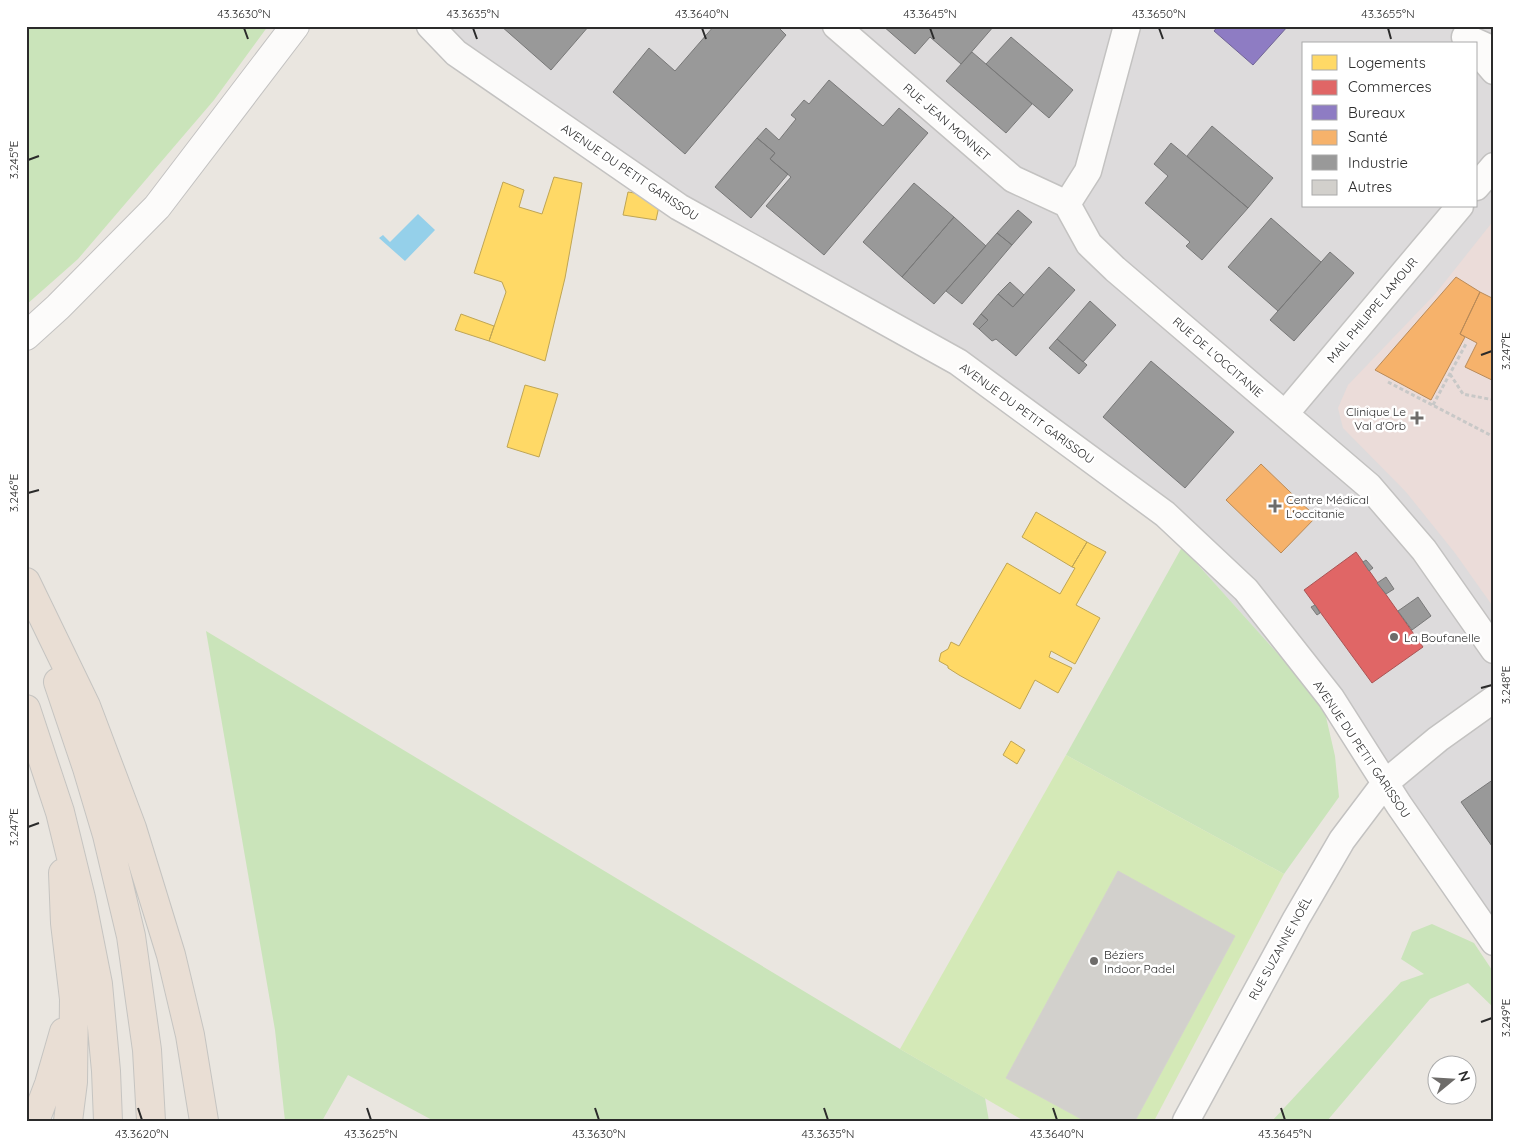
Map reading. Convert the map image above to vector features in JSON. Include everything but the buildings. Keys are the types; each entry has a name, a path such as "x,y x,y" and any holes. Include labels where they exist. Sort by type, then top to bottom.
{"highway":[{"path":"26,584 87,768 107,835 131,936 147,1050 151,1121"},
{"path":"26,584 86,706 132,828 171,955 190,1035 204,1121"},
{"path":"26,709 60,812 82,898 98,984 106,1072 108,1121"},
{"path":"60,812 65,923 74,999 73,1082 68,1121"},
{"path":"35,1121 49,1084 74,999"}],"street":[{"path":"26,336 58,307 157,207 295,26"},
{"name":"AVENUE DU PETIT GARISSOU","path":"430,26 456,53 679,207 958,362 1165,514 1246,590 1331,698 1385,784 1494,942"},
{"name":"RUE JEAN MONNET","path":"836,26 1013,179 1067,204"},
{"path":"1067,204 1088,170 1127,26"},
{"path":"1478,44 1494,50"},
{"path":"1478,53 1494,72"},
{"path":"1478,185 1494,166"},
{"name":"RUE DE L'OCCITANIE","path":"1067,204 1089,244 1369,486 1424,550 1494,650"},
{"name":"MAIL PHILIPPE LAMOUR","path":"1284,414 1458,208"},
{"path":"1385,784 1438,739 1494,699"},
{"name":"RUE SUZANNE NOËL","path":"1186,1121 1296,919 1337,848 1385,784"}],"path":[{"path":"1432,405 1467,342"},
{"path":"1450,374 1463,394 1494,400"},
{"path":"1388,382 1494,437"}],"shaded area":[{"path":"424,26 1494,26 1494,938 1347,731 1182,547 1015,407 703,222"},
{"name":"Clinique Le Val d'Orb","path":"1494,220 1494,608 1455,553 1406,492 1343,428 1338,408 1348,385 1436,293"}],"green space":[{"path":"26,26 268,26 214,100 78,259 26,305"},
{"path":"1182,547 1323,704 1335,756 1339,797 1284,874 1066,755"},
{"path":"206,631 900,1049 985,1098 989,1121 434,1121 348,1075 322,1121 285,1121 275,1030"},
{"name":"Béziers Indoor Padel","path":"1066,755 1284,874 1154,1121 1024,1121 900,1049"},
{"path":"1432,924 1474,943 1494,973 1494,1008 1468,983 1430,999 1327,1121 1272,1121 1401,982 1424,974 1401,959 1412,932"}],"water":[{"path":"418,214 435,230 405,261 379,238 383,235 390,242"}],"place":[{"name":"Clinique Le Val d'Orb","path":"1417,418"},
{"name":"Centre Médical L'occitanie","path":"1275,506"},
{"name":"La Boufanelle","path":"1394,637"},
{"name":"Béziers Indoor Padel","path":"1094,961"}]}
